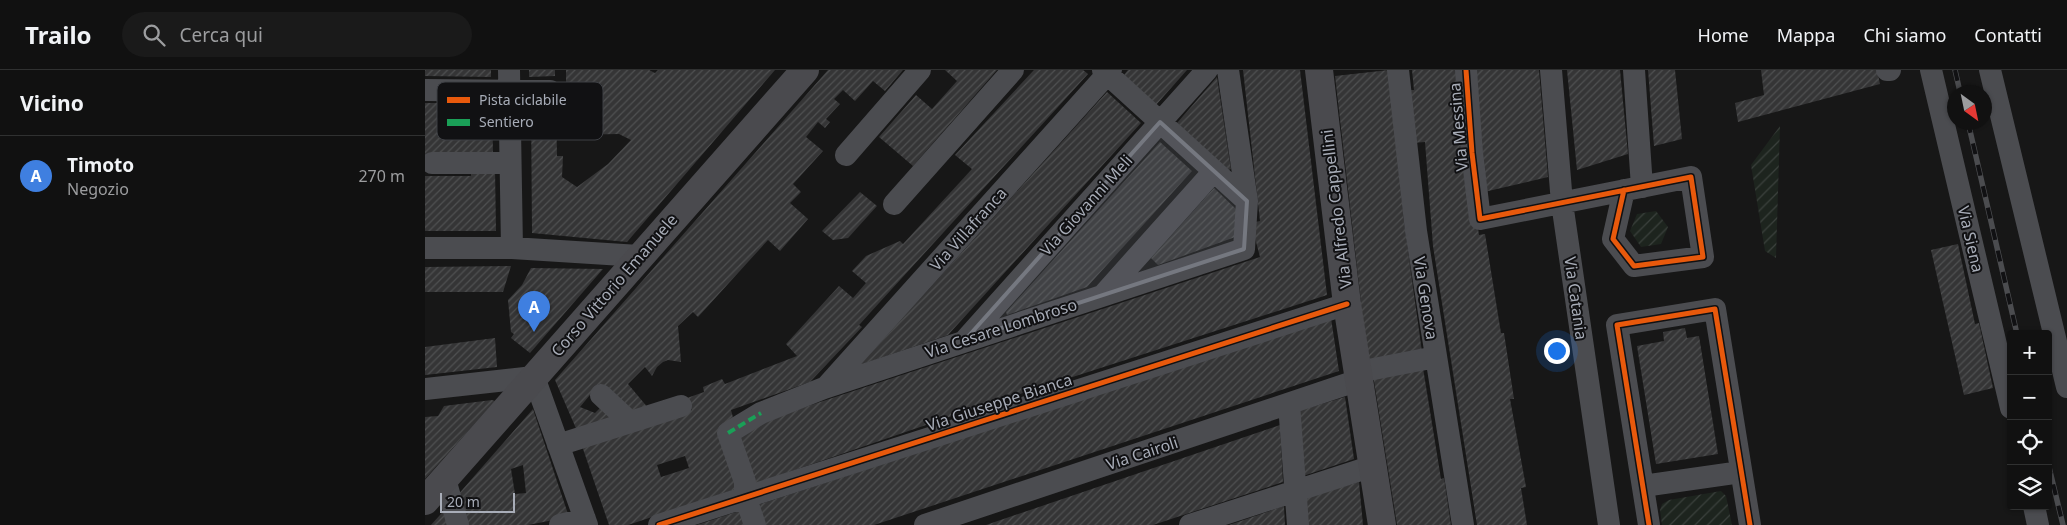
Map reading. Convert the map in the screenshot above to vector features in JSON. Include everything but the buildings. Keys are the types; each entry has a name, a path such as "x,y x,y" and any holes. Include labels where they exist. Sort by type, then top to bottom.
{"main road":[{"name":"Corso Vittorio Emanuele","path":"425,501 804,70"},
{"name":"Via Alfredo Cappellini","path":"1319,70 1347,304 1382,525"}],"street":[{"path":"846,155 920,70"},
{"path":"894,204 1013,70"},
{"name":"Via Giovanni Meli","path":"965,340 1207,70"},
{"path":"1228,70 1247,201"},
{"name":"Via Genova","path":"1398,70 1416,231 1463,525"},
{"name":"Via Messina","path":"1466,70 1481,219 1562,203"},
{"name":"Via Catania","path":"1551,70 1562,203 1609,525"},
{"path":"1562,203 1633,189 1691,177 1703,257 1634,266 1613,239 1633,189 1634,70"},
{"name":"Via Siena","path":"1931,70 2007,391"},
{"path":"1991,70 2067,387"},
{"path":"1107,71 1247,201"},
{"name":"Via Villafranca","path":"824,388 1107,71"},
{"path":"492,82 509,80"},
{"path":"510,140 512,248"},
{"path":"432,163 510,163"},
{"path":"1103,294 1214,171"},
{"name":"Via Cesare Lombroso","path":"745,496 745,482 728,433 761,413 824,388 965,340 1244,249 1247,201"},
{"path":"425,248 512,248 639,256"},
{"name":"Via Giuseppe Bianca","path":"659,525 1347,304"},
{"path":"1649,525 1617,325 1715,308 1750,525"},
{"name":"Via Cairoli","path":"925,525 973,517 1289,404 1359,376 1435,358"},
{"path":"425,389 534,377 586,522 560,525"},
{"path":"601,395 631,422"},
{"path":"1289,404 1298,525"},
{"path":"559,445 681,406"},
{"path":"1190,525 1373,466"},
{"path":"1643,486 1741,472"},
{"path":"445,479 458,525"},
{"path":"745,496 755,525"},
{"path":"2035,510 2038,525"}],"highlighted area":[{"path":"1160,122 1247,201 1244,249 965,340"}],"shaded area":[{"path":"1780,126 1776,258 1765,251 1751,165"},
{"path":"1656,211 1668,227 1661,244 1641,247 1630,231 1637,214"},
{"path":"1721,491 1726,496 1732,525 1662,525 1660,510 1662,504 1669,500"}],"railway":[{"path":"1955,70 1958,85"},
{"path":"1970,130 2016,330"},
{"path":"2048,465 2063,525"}],"marked path":[{"path":"728,433 761,413"}],"cycle path":[{"path":"1466,70 1472,153 1480,219 1691,177 1703,257 1634,266 1613,239 1624,190"},
{"path":"659,525 1347,304"},
{"path":"1649,525 1617,325 1715,309 1750,525"}],"place":[{"name":"Timoto","path":"534,332"}]}
